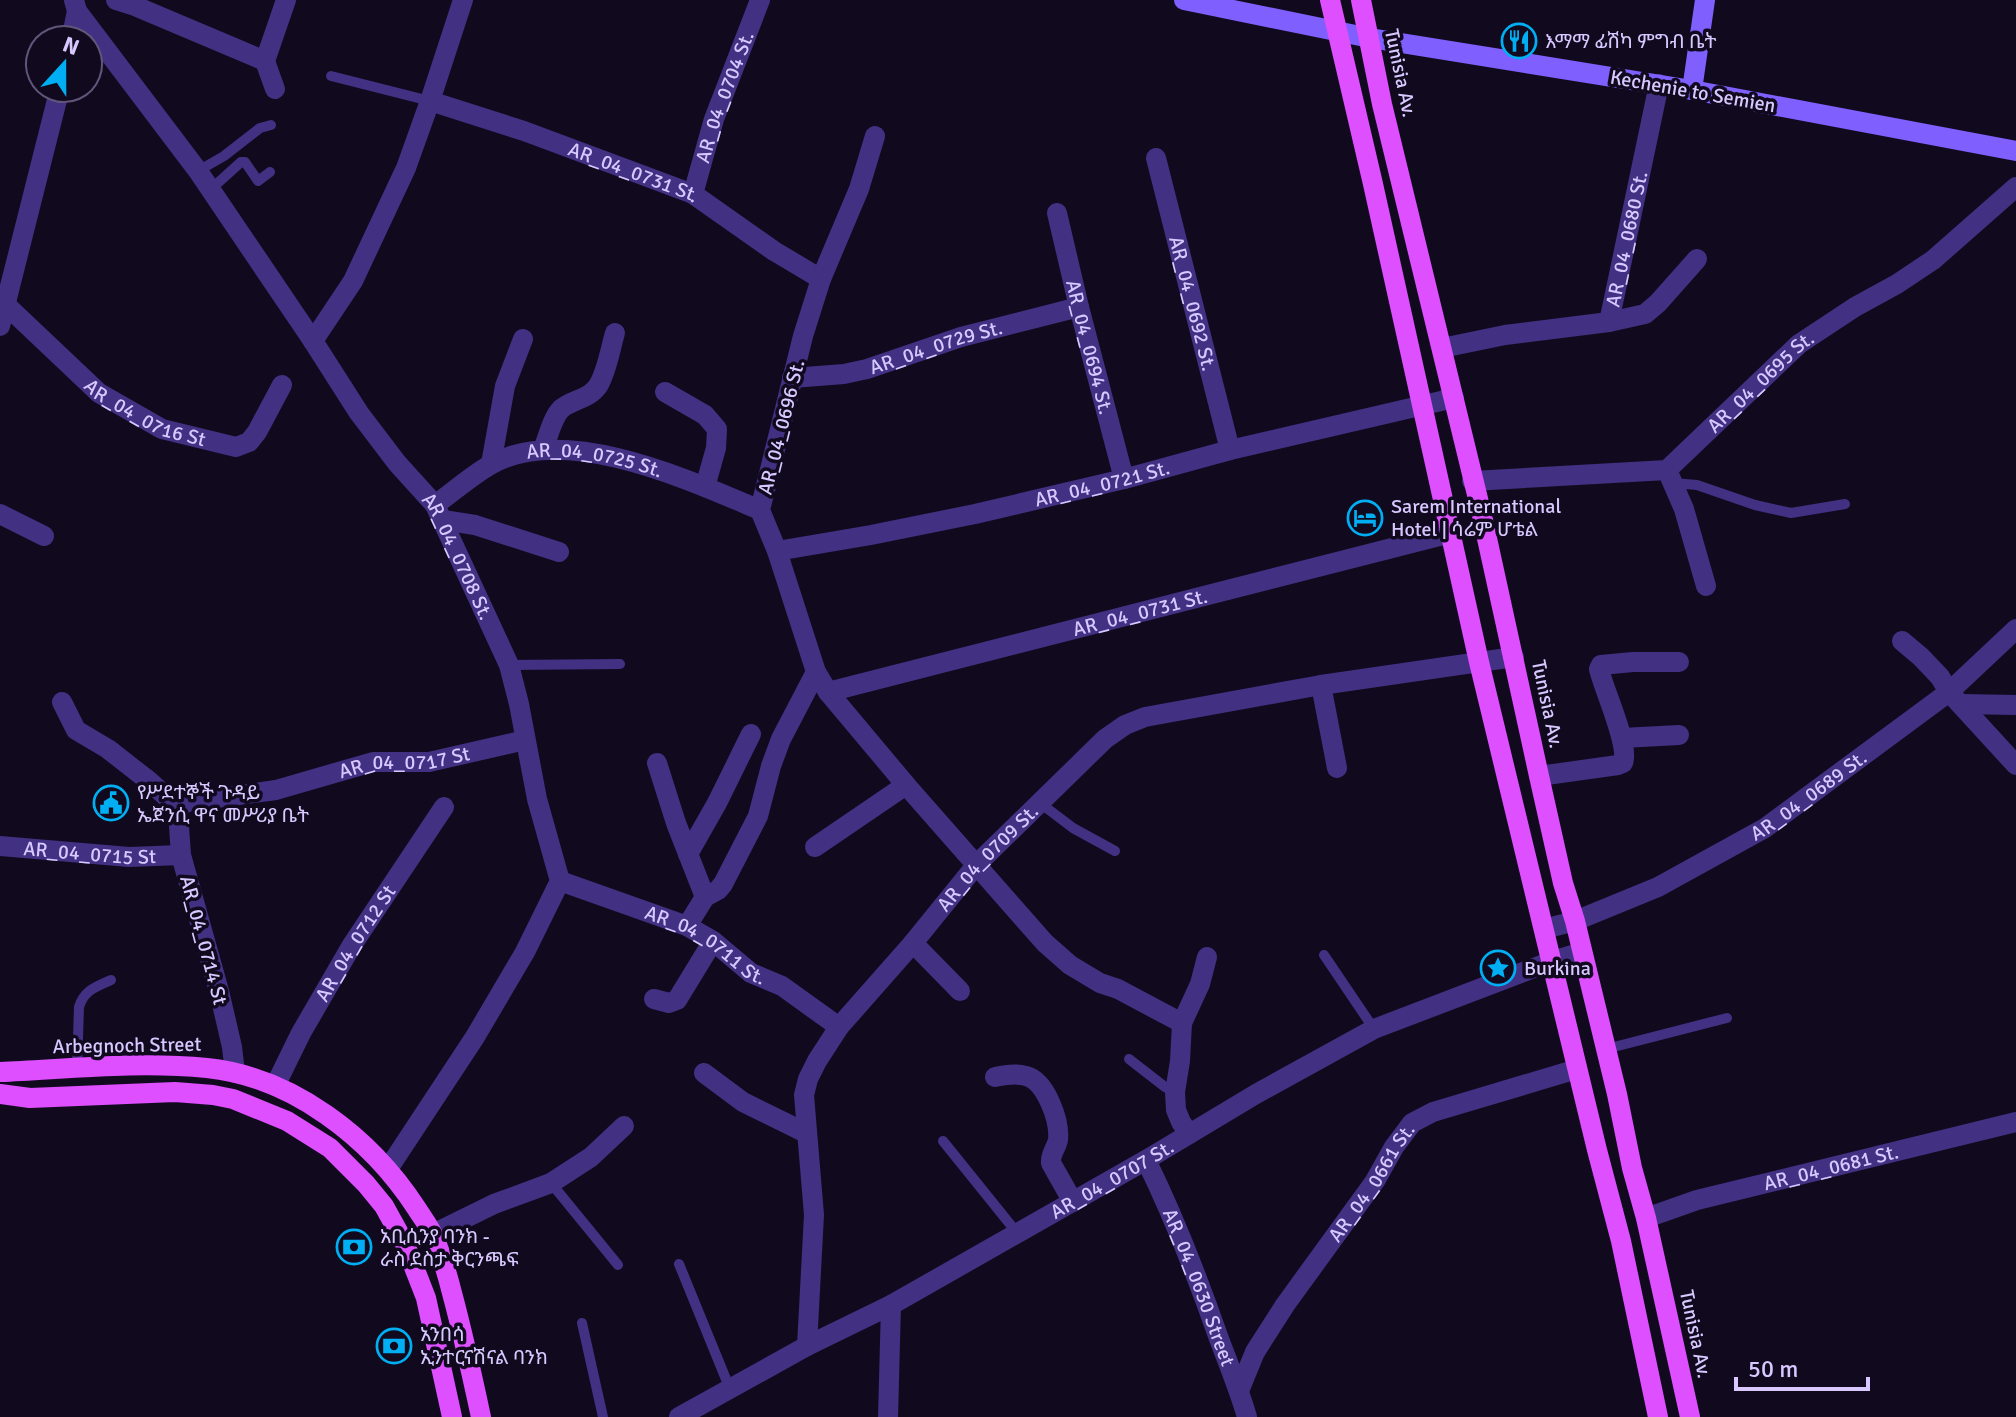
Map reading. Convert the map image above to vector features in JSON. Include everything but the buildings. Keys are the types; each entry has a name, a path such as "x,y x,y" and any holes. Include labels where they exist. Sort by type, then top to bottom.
{"main road":[{"name":"Kechenie to Semien","path":"1184,0 1370,38 1659,84 2016,151"},
{"path":"1330,0 1479,662 1621,1241 1658,1417"},
{"name":"Tunisia Av.","path":"1361,0 1382,104 1454,398 1563,883 1617,1094 1690,1417"},
{"path":"1692,90 1705,0"},
{"name":"Arbegnoch Street","path":"0,1072 131,1066 209,1068 275,1086 309,1103 335,1121 388,1169 433,1234 461,1325 481,1417"},
{"path":"0,1094 30,1098 149,1092 213,1095 233,1099 278,1117 330,1148 384,1206 405,1244 426,1298 452,1417"}],"street":[{"path":"116,0 265,61"},
{"path":"275,89 265,61 286,0"},
{"path":"313,341 353,281 406,168 463,0"},
{"name":"AR_04_0704 St.","path":"693,194 714,119 760,0"},
{"name":"AR_04_0708 St.","path":"76,6 198,171 359,413 439,512 509,665 537,799 560,881"},
{"name":"AR_04_0680 St.","path":"1442,348 1505,335 1609,322 1659,84"},
{"name":"AR_04_0731 St.","path":"430,101 524,131 693,194 774,251 821,279"},
{"path":"0,326 56,104"},
{"name":"AR_04_0696 St.","path":"875,136 859,189 821,279 803,336 760,510 777,551 816,672 828,692 906,785 1045,943 1070,965 1100,983 1118,989 1182,1023"},
{"name":"AR_04_0692 St.","path":"1156,158 1230,450"},
{"name":"AR_04_0695 St.","path":"1670,476 1799,344 1933,260 2016,187"},
{"name":"AR_04_0694 St.","path":"1057,213 1124,479"},
{"path":"1609,322 1645,314 1697,259"},
{"name":"AR_04_0716 St","path":"5,304 99,393 162,429 236,447 249,442 257,432 282,385"},
{"name":"AR_04_0729 St.","path":"792,378 867,369 961,337 1079,307"},
{"path":"543,449 563,408 588,397 598,386 615,333"},
{"path":"491,464 505,386 523,339"},
{"path":"665,392 705,415 717,429 716,448 705,487"},
{"name":"AR_04_0721 St.","path":"777,551 975,514 1454,398"},
{"name":"AR_04_0725 St.","path":"439,512 491,464 543,449 587,451 634,463 760,510"},
{"path":"1472,481 1670,476 1688,521 1706,586"},
{"path":"439,512 559,552"},
{"path":"0,514 44,536"},
{"name":"AR_04_0731 St.","path":"828,692 1451,533"},
{"name":"AR_04_0689 St.","path":"1544,929 1575,921 1658,887 1765,828 1955,698 2016,629"},
{"path":"1902,641 1940,677 2016,765"},
{"name":"AR_04_0709 St.","path":"807,1346 814,1215 804,1095 808,1079 839,1027 977,864 1105,739 1125,725 1145,717 1321,685 1514,657"},
{"path":"1539,776 1623,763 1622,738 1603,684 1599,669 1601,665 1679,662"},
{"path":"687,926 705,897 723,884 752,829 781,739 816,672"},
{"path":"1321,685 1337,768"},
{"path":"1955,698 2016,705"},
{"path":"62,702 76,730 108,749 184,805"},
{"path":"688,854 751,734"},
{"path":"1622,738 1679,735"},
{"name":"AR_04_0717 St","path":"184,805 276,790 373,762 429,762 525,740"},
{"path":"657,763 667,799 705,897"},
{"path":"815,847 906,785"},
{"name":"AR_04_0714 St","path":"184,805 178,812 181,855 219,991 235,1073"},
{"name":"AR_04_0712 St","path":"275,1086 301,1033 352,945 444,807"},
{"name":"AR_04_0715 St","path":"0,846 129,857 181,855"},
{"path":"388,1169 475,1037 525,952 560,881"},
{"name":"AR_04_0711 St.","path":"560,881 687,926 713,941 751,973 782,986 839,1027"},
{"path":"654,999 669,1003 677,1000 713,941"},
{"path":"913,943 960,991"},
{"name":"AR_04_0707 St.","path":"679,1417 807,1346 891,1305 1374,1029 1582,952"},
{"path":"1189,1134 1176,1110 1182,1023 1200,984 1207,957"},
{"name":"AR_04_0661 St.","path":"1239,1391 1255,1352 1285,1305 1375,1181 1412,1123 1433,1112 1577,1069"},
{"path":"704,1073 743,1102 806,1133"},
{"path":"995,1077 1024,1075 1038,1083 1057,1122 1058,1137 1050,1157 1051,1163 1073,1202"},
{"name":"AR_04_0681 St.","path":"1646,1218 1697,1200 2016,1122"},
{"path":"433,1234 494,1204 551,1183 591,1157 624,1126"},
{"name":"AR_04_0630 Street","path":"1146,1160 1172,1214 1247,1417"},
{"path":"888,1417 891,1305"}],"lane":[{"path":"331,76 430,101"},
{"path":"198,171 224,156 260,128 271,125"},
{"path":"210,190 241,162 245,162 258,181 270,172"},
{"path":"1670,476 1755,505 1791,513 1845,504"},
{"path":"509,665 620,664"},
{"path":"1040,803 1073,828 1115,851"},
{"path":"1324,955 1374,1029"},
{"path":"77,1068 81,999 87,991 111,980"},
{"path":"1606,1049 1727,1018"},
{"path":"1129,1059 1175,1092"},
{"path":"943,1141 1018,1234"},
{"path":"551,1183 618,1265"},
{"path":"679,1264 730,1389"},
{"path":"582,1323 603,1417"}],"place":[{"name":"እማማ ፊሽካ ምግብ ቤት","path":"1519,41"},
{"name":"Sarem International Hotel | ሳሬም ሆቴል","path":"1365,518"},
{"name":"የሥደተኞች ጉዳይ ኤጀንሲ ዋና መሥሪያ ቤት","path":"111,803"},
{"name":"Burkina","path":"1498,968"},
{"name":"አቢሲንያ ባንክ - ራስ ደስታ ቅርንጫፍ","path":"354,1247"},
{"name":"አንበሳ ኢንተርናሽናል ባንክ","path":"394,1346"}]}
